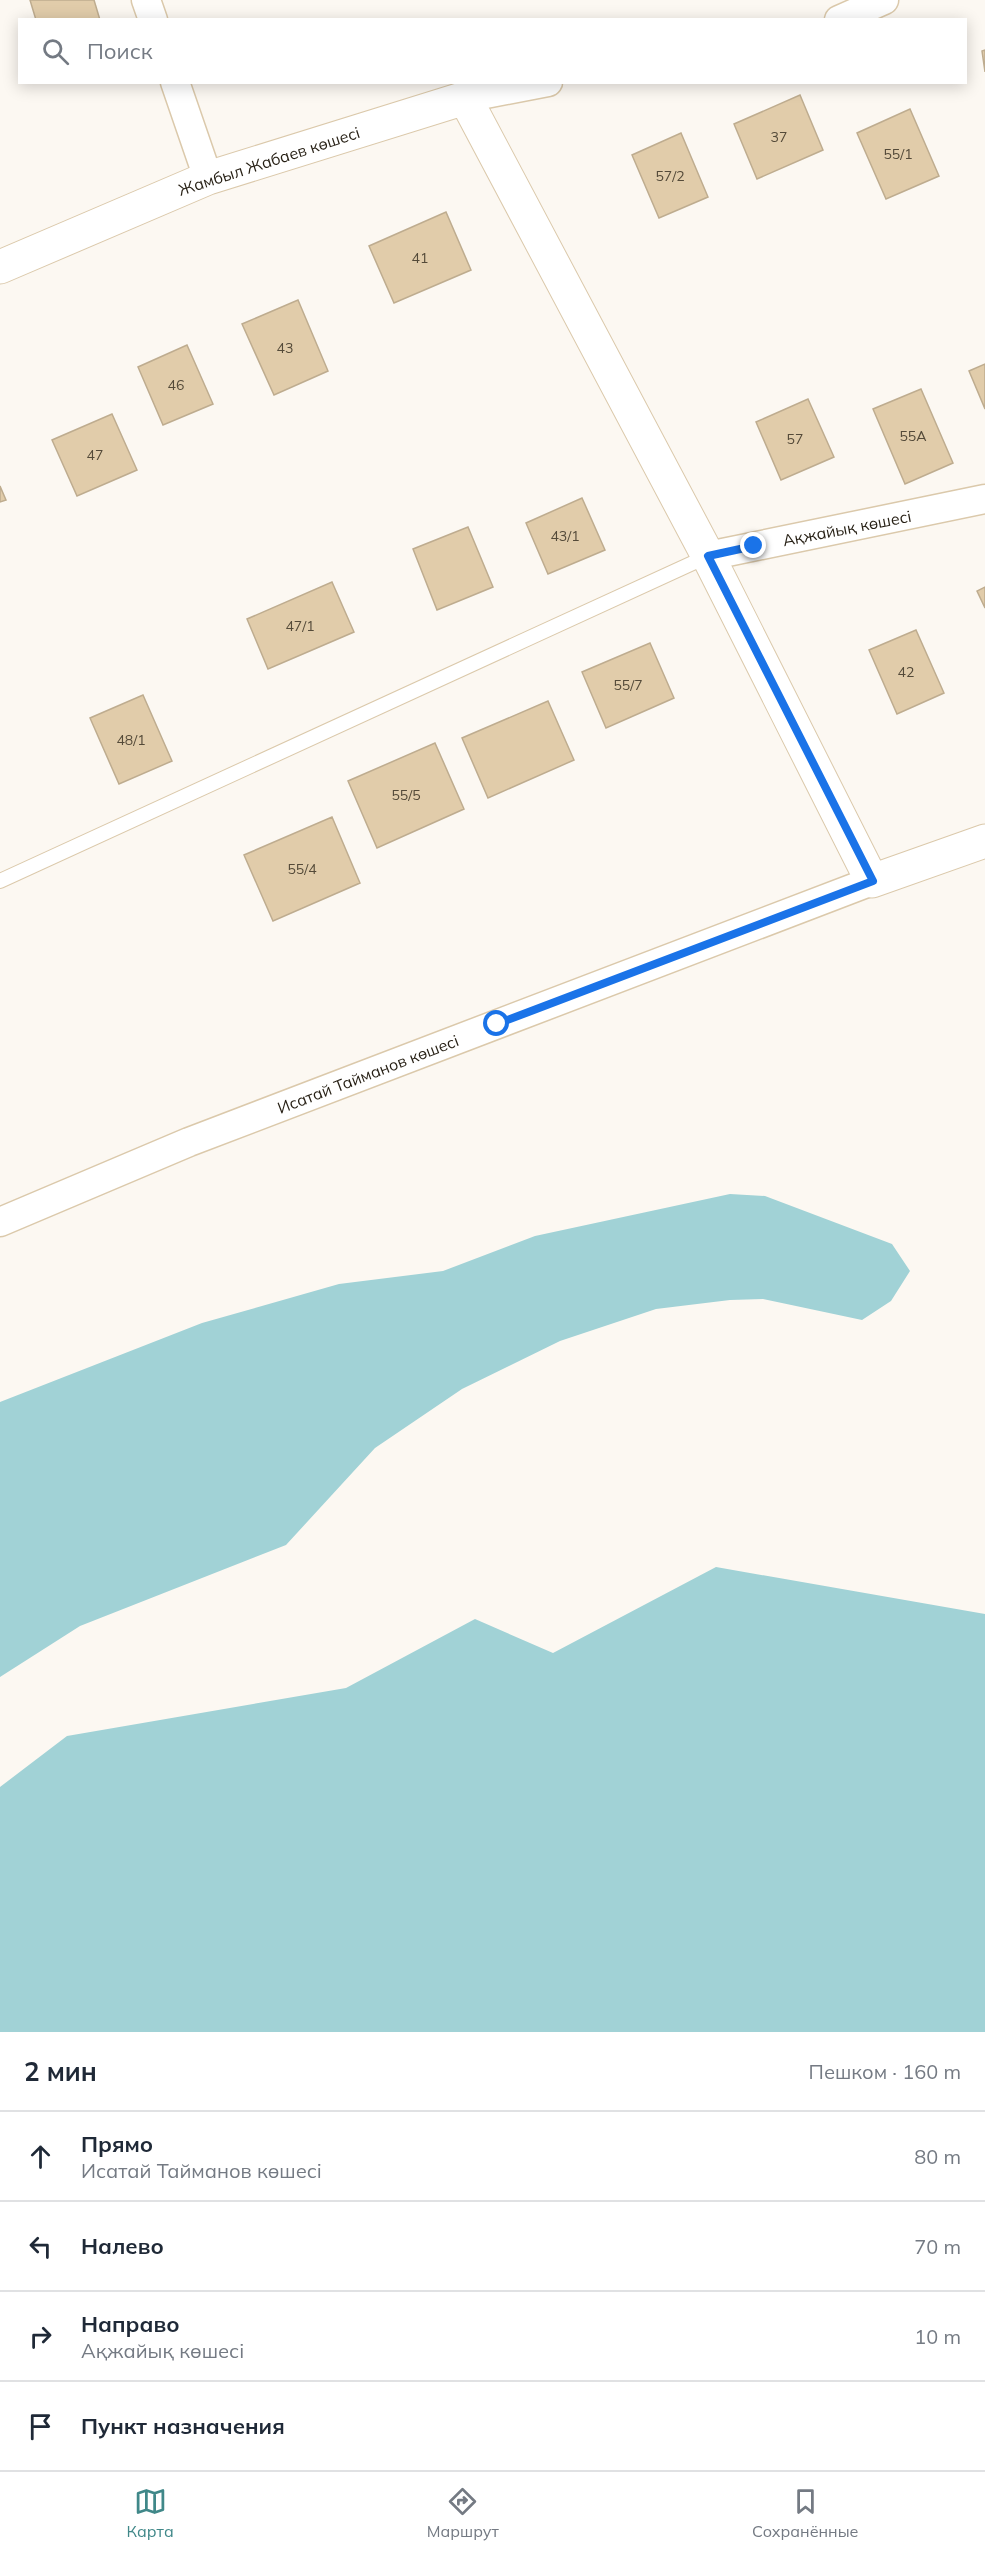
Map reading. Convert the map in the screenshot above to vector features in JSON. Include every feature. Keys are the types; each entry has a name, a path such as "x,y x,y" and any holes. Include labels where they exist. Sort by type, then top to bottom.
{"street":[{"path":"146,0 152,18"},
{"path":"844,18 884,0"},
{"path":"176,84 208,178"},
{"name":"Жамбыл Жабаев көшесі","path":"0,267 208,178 465,98 538,84"},
{"path":"465,98 708,556 873,881 985,841"},
{"name":"Ақжайық көшесі","path":"708,556 985,499"},
{"name":"Исатай Тайманов көшесі","path":"0,1222 189,1142 873,881"}],"lane":[{"path":"0,881 708,556"}],"water":[{"path":"730,1194 765,1196 892,1244 910,1271 891,1301 862,1320 763,1299 730,1300 656,1309 560,1341 462,1389 375,1448 286,1545 80,1626 0,1677 0,1402 202,1323 339,1284 443,1271 535,1236"},
{"path":"716,1567 985,1614 985,2032 0,2032 0,1787 67,1736 346,1688 475,1619 553,1653"}],"building":[{"path":"30,0 94,0 99,18 35,18"},
{"path":"985,50 985,72 982,51"},
{"path":"800,95 823,150 757,179 734,124"},
{"path":"910,109 939,176 886,199 857,133"},
{"path":"681,133 708,197 659,218 632,155"},
{"path":"446,212 471,270 394,303 369,246"},
{"path":"298,300 328,371 274,395 242,324"},
{"path":"187,345 213,404 163,425 138,367"},
{"path":"985,364 985,409 969,371"},
{"path":"921,389 953,463 905,484 873,409"},
{"path":"808,399 834,457 781,480 756,422"},
{"path":"112,414 137,470 77,496 52,440"},
{"path":"0,486 6,500 0,502"},
{"path":"582,498 605,550 548,574 526,523"},
{"path":"468,527 493,587 437,610 413,549"},
{"path":"332,582 354,632 268,669 247,619"},
{"path":"985,587 985,608 977,591"},
{"path":"916,630 944,693 897,714 869,650"},
{"path":"650,643 674,698 606,728 582,672"},
{"path":"143,695 172,761 119,784 90,718"},
{"path":"548,701 574,760 488,798 462,738"},
{"path":"435,743 464,809 377,848 348,781"},
{"path":"332,817 360,883 273,921 244,855"}],"route":[{"path":"497,1024 873,881 708,556 754,546"}]}
